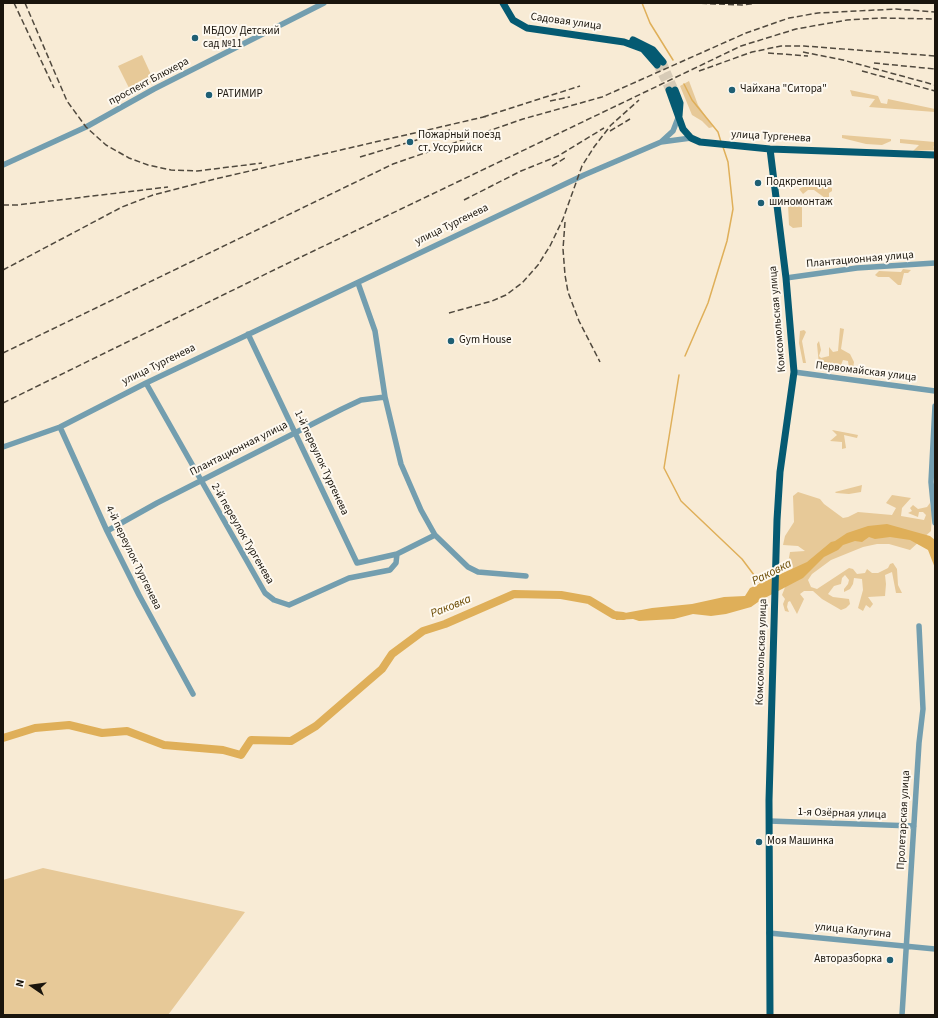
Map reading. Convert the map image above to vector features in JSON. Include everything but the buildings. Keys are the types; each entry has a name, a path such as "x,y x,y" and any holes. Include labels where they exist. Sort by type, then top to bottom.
{"main road":[{"name":"Садовая улица","path":"503,3 514,20 533,30 613,39 643,49 660,64"},
{"path":"672,90 678,118 690,138"},
{"name":"улица Тургенева","path":"690,138 700,142 725,146 935,155"},
{"name":"Комсомольская улица","path":"770,149 786,278 794,372 780,472 777,520 768,821 770,1015"}],"street":[{"name":"проспект Блюхера","path":"3,165 86,127 154,89 324,3"},
{"path":"661,142 673,131 678,118"},
{"name":"улица Тургенева","path":"3,447 60,427 146,383 550,190 661,142 690,138"},
{"name":"Плантационная улица","path":"786,278 857,268 935,263"},
{"path":"358,283 375,331 385,397 401,464 410,489 434,535 468,567 478,572 526,576"},
{"name":"1-й переулок Тургенева","path":"248,334 296,432 357,563 397,554"},
{"name":"Первомайская улица","path":"794,372 935,391"},
{"name":"2-й переулок Тургенева","path":"146,383 265,593 288,605 349,578 390,570 396,563 397,554"},
{"name":"Плантационная улица","path":"107,531 200,480 361,400 385,397"},
{"path":"935,406 932,482 935,523"},
{"name":"4-й переулок Тургенева","path":"60,427 107,531 139,595 193,694"},
{"path":"397,554 434,535"},
{"name":"Пролетарская улица","path":"902,1015 923,702 919,626"},
{"name":"1-я Озёрная улица","path":"768,821 914,826"},
{"name":"улица Калугина","path":"769,933 935,949"}],"shaded area":[{"path":"142,55 154,81 131,92 118,66"},
{"path":"689,81 698,105 713,127 709,128 702,121 692,115 680,86"},
{"path":"850,90 878,96 881,103 887,104 888,99 935,109 935,112 869,107 875,99 852,96"},
{"path":"842,135 891,139 891,141 882,145 866,144 842,138"},
{"path":"900,139 935,142 935,146 933,147 935,150 913,151 919,145 900,143"},
{"path":"805,186 828,187 832,188 832,191 829,193 829,197 825,198 814,190 808,190 803,194 799,189"},
{"path":"793,202 802,206 802,227 793,228 789,225 788,204"},
{"path":"903,269 911,270 908,273 904,273 901,285 898,285 889,277 878,277 875,275 879,271 901,272"},
{"path":"840,328 844,329 841,349 850,354 854,362 853,368 849,368 848,361 843,360 841,365 842,372 835,372 836,368 833,367 828,371 825,371 819,365 817,344 819,341 821,350 819,356 821,358 829,356 829,347 833,352 838,351"},
{"path":"804,330 806,332 802,341 806,363 803,363 799,343 800,331"},
{"path":"832,430 858,435 857,438 844,435 846,448 842,449 842,442 830,441 837,435"},
{"path":"862,485 861,492 849,494 835,492"},
{"path":"798,492 820,499 824,504 843,518 858,512 892,515 896,508 886,503 892,495 911,498 902,508 901,516 924,520 926,515 923,512 919,512 918,517 908,513 912,511 910,508 913,505 918,509 927,507 930,503 932,515 931,531 910,550 889,544 877,544 863,547 831,560 812,574 808,580 811,587 817,589 849,568 853,569 857,574 865,573 867,569 872,573 878,573 888,568 890,564 893,563 897,569 898,585 902,593 896,593 892,572 885,575 885,596 868,597 873,604 870,608 866,605 863,611 858,608 863,590 862,579 854,578 850,589 844,592 849,580 845,575 842,578 841,584 834,586 828,594 833,597 849,599 850,604 846,608 841,610 822,599 813,591 804,591 800,594 804,599 797,614 790,601 788,602 787,607 789,612 785,611 783,604 785,599 782,595 793,567 788,563 790,552 805,551 798,546 783,545 785,536 794,522 793,496"},
{"path":"887,524 930,536 935,540 935,568 928,550 910,540 890,537 875,539 869,537 862,542 855,541 843,545 838,550 824,557 803,578 761,600 751,607 726,614 711,616 693,614 674,619 639,621 633,619 616,620 614,615 652,608 692,604 724,597 745,596 750,588 807,562 831,542 847,533 868,526"},
{"path":"43,868 245,912 168,1015 3,1015 3,880"}],"waterway":[{"path":"642,3 650,23 673,60"},
{"path":"684,84 692,100 718,132 721,142"},
{"path":"685,356 708,303 727,241 733,209 728,162 723,147"},
{"path":"679,375 664,468 681,501 742,559 760,583"},
{"name":"Раковка","path":"3,738 35,728 69,725 102,733 127,731 164,745 223,750 241,755 251,740 291,741 316,726 382,669 392,654 423,631 445,624 514,594 561,595 589,600 614,615 623,616"}],"tunnel":[{"path":"663,62 675,90"},
{"path":"657,65 669,90"}],"railway":[{"path":"14,3 54,88"},
{"path":"25,3 67,101 86,127 106,145 129,158 148,165 171,170 197,171 262,163"},
{"path":"692,3 742,5 757,3"},
{"path":"3,353 393,164 523,119 602,97 746,33 789,18 818,13 896,9 935,12"},
{"path":"3,403 278,268 741,46 796,29 847,20 880,18 935,19"},
{"path":"699,71 752,52 781,46 804,46 935,56"},
{"path":"803,52 843,60 935,85"},
{"path":"768,53 808,56"},
{"path":"874,63 935,69"},
{"path":"862,71 935,91"},
{"path":"483,117 580,86"},
{"path":"550,101 570,97"},
{"path":"449,313 492,301 506,295 522,283 538,265 550,246 563,219 582,166 594,147 611,125 639,100"},
{"path":"3,270 122,207 153,195 215,179 488,116"},
{"path":"610,131 630,119"},
{"path":"464,200 521,171 558,156 604,128"},
{"path":"360,157 450,130"},
{"path":"552,166 565,158"},
{"path":"3,205 17,205 168,187"},
{"path":"565,222 563,249 568,292 579,321 600,362"}],"place":[{"name":"МБДОУ Детский сад №11","path":"195,38"},
{"name":"Чайхана \"Ситора\"","path":"732,90"},
{"name":"РАТИМИР","path":"209,95"},
{"name":"Пожарный поезд ст. Уссурийск","path":"410,142"},
{"name":"Подкрепицца","path":"758,183"},
{"name":"шиномонтаж","path":"761,203"},
{"name":"Gym House","path":"451,341"},
{"name":"Моя Машинка","path":"759,842"},
{"name":"Авторазборка","path":"890,960"}]}
